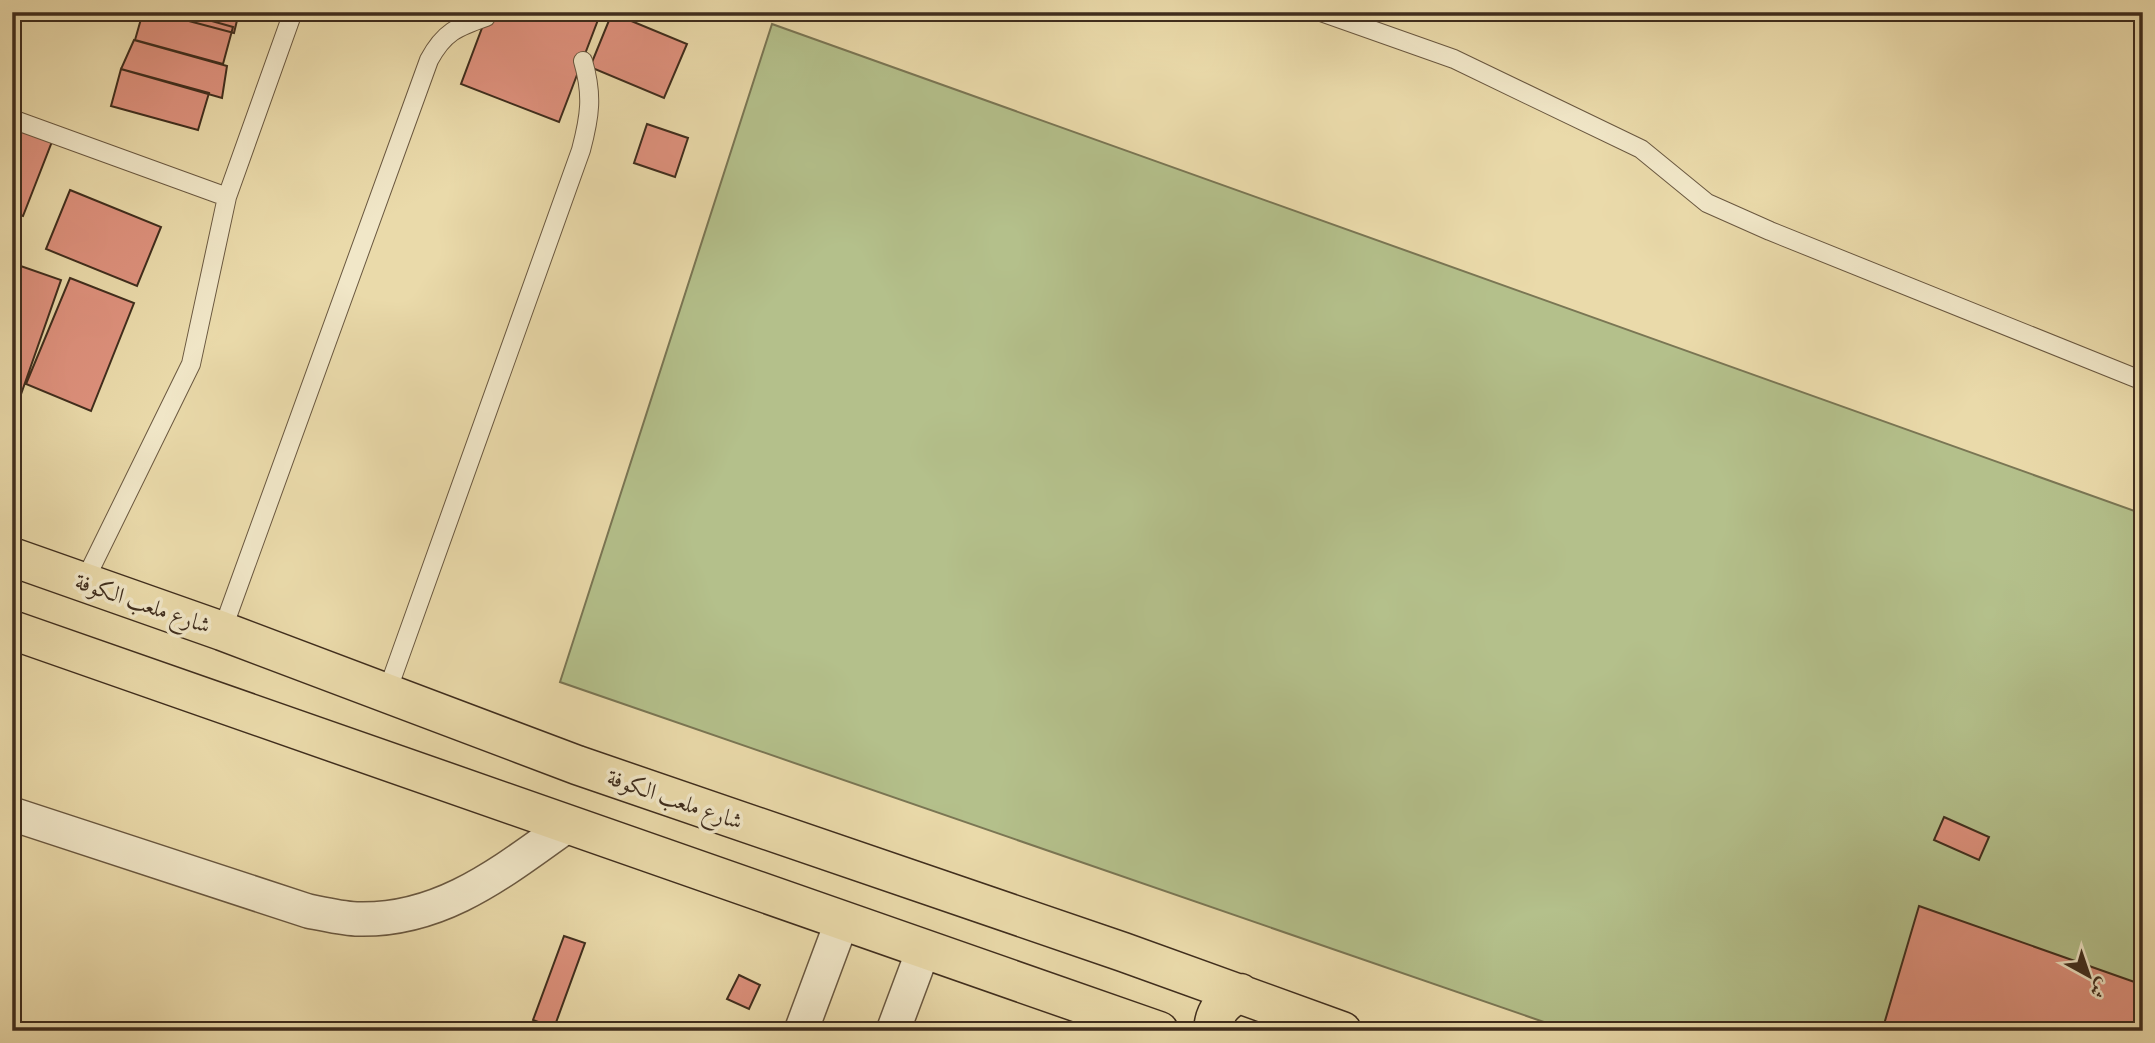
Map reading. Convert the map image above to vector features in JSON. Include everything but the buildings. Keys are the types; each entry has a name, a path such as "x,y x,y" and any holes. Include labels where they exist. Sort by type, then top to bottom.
{"main road":[{"name":"شارع ملعب الكوفة","path":"12,557 222,631 577,765 1123,952 1342,1031"},
{"path":"12,630 1159,1031"},
{"path":"1104,1012 1124,999 1130,988 1132,975 1123,952"},
{"path":"1213,1031 1214,1018 1220,1007 1240,993"}],"street":[{"path":"12,814 308,911 355,919 403,916 450,902 492,879 568,825"},
{"path":"801,1031 842,921"},
{"path":"894,1031 924,948"}],"lane":[{"path":"84,582 191,364 227,197 293,12"},
{"path":"1321,12 1454,59 1641,149 1707,203 1732,215 2143,381"},
{"path":"222,631 429,60 443,37 457,27 486,18"},
{"path":"387,692 581,150 591,108 589,81 583,61"},
{"path":"12,118 227,197"}],"green space":[{"path":"772,24 2143,514 2143,1031 1570,1031 560,682"}]}
